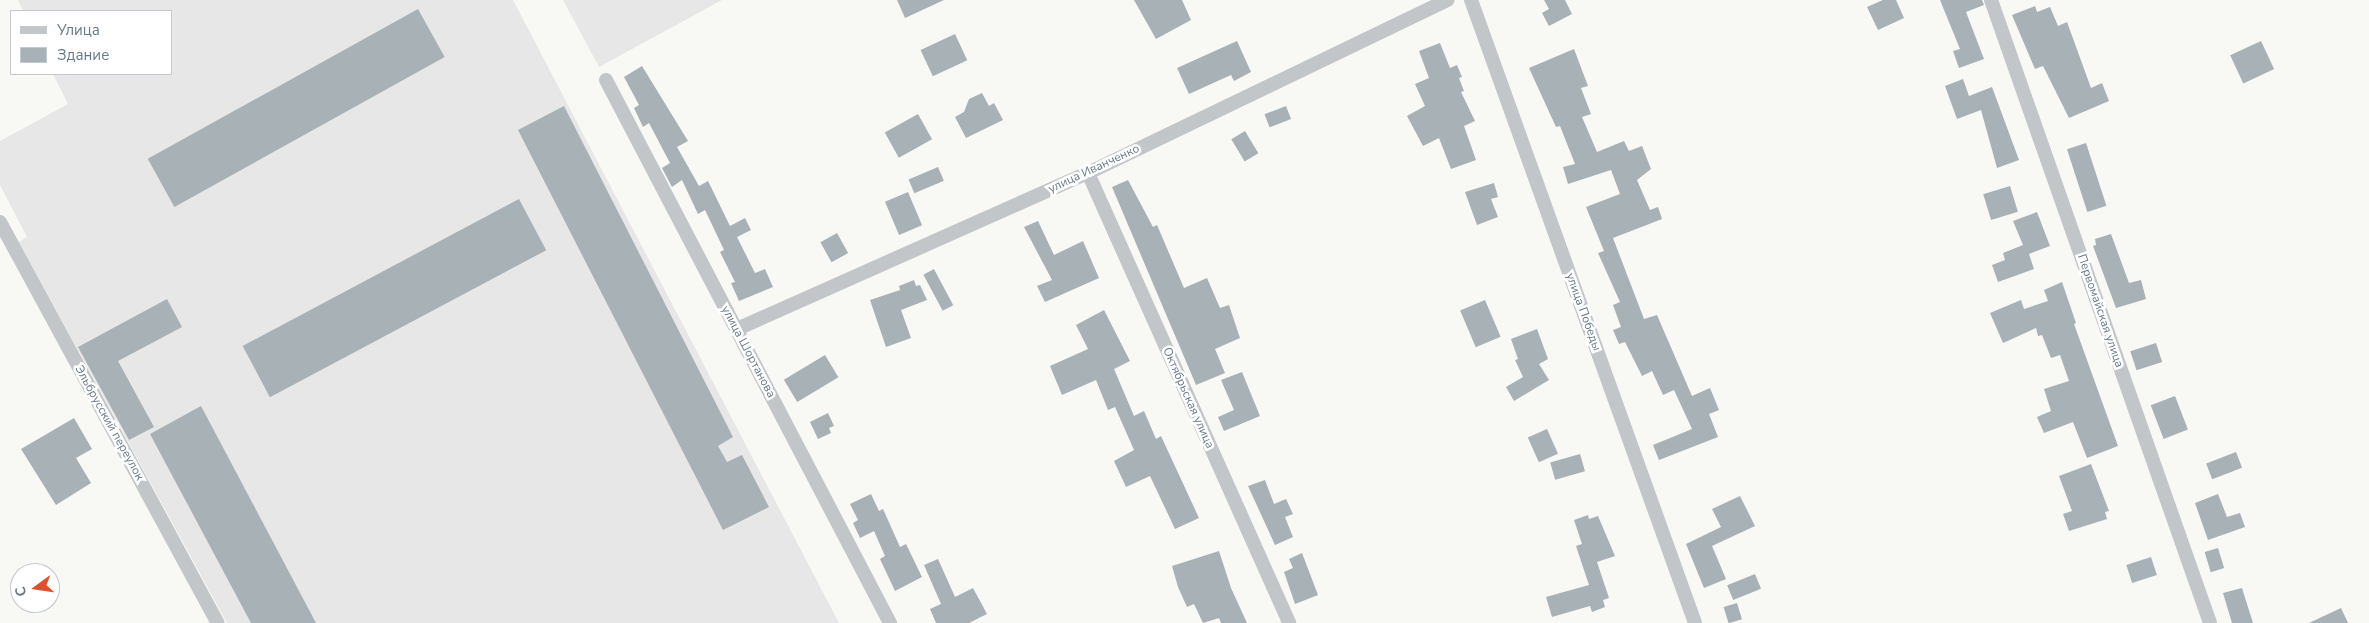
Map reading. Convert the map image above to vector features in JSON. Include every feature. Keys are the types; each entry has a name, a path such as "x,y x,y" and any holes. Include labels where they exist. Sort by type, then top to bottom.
{"street":[{"name":"улица Иванченко","path":"737,329 1088,173 1447,0"},
{"name":"улица Победы","path":"1470,0 1695,623"},
{"name":"Первомайская улица","path":"1991,0 2210,623"},
{"name":"улица Шортанова","path":"606,80 890,623"},
{"name":"Октябрьская улица","path":"1088,173 1289,623"},
{"name":"Эльбрусский переулок","path":"0,222 218,623"}],"shaded area":[{"path":"18,0 513,0 839,623 227,623 19,242 27,237 0,185 0,141 68,104 54,75 172,75 172,10 23,10"},
{"path":"563,0 722,0 599,67"}],"building":[{"path":"897,0 944,0 905,18"},
{"path":"1134,0 1182,0 1191,20 1156,39"},
{"path":"1544,0 1565,0 1572,14 1549,26 1542,13 1549,9"},
{"path":"1883,0 1896,0 1904,18 1878,30 1867,7"},
{"path":"1940,0 1982,0 1984,5 1966,12 1984,59 1959,68 1953,51 1960,49"},
{"path":"2035,6 2037,12 2050,7 2058,26 2067,22 2091,88 2102,83 2109,101 2069,118 2043,66 2035,69 2012,15"},
{"path":"418,9 445,57 174,207 148,159"},
{"path":"955,34 967,60 933,76 921,50"},
{"path":"1237,41 1251,72 1234,81 1231,75 1189,94 1177,68"},
{"path":"2261,41 2274,69 2243,83 2230,55"},
{"path":"1440,43 1450,68 1457,65 1462,77 1459,78 1464,91 1461,92 1475,121 1464,126 1476,160 1451,169 1439,138 1423,146 1407,116 1425,106 1415,84 1429,78 1419,51"},
{"path":"1574,49 1588,86 1581,88 1591,114 1582,117 1597,152 1624,141 1629,151 1642,146 1651,169 1637,180 1650,210 1658,207 1662,219 1613,238 1644,319 1657,315 1692,396 1710,388 1719,410 1709,414 1718,437 1659,460 1653,445 1692,429 1674,390 1663,395 1652,371 1642,376 1625,342 1619,344 1613,330 1621,327 1613,305 1620,302 1598,253 1604,251 1586,207 1620,194 1611,170 1568,184 1563,167 1575,164 1560,126 1556,127 1529,68"},
{"path":"642,66 688,141 677,147 699,186 708,181 730,226 745,218 751,230 737,237 755,273 765,269 773,287 739,301 731,283 735,282 720,252 724,250 705,210 698,214 682,180 672,187 662,168 670,163 649,123 643,127 634,108 639,105 624,77"},
{"path":"1963,79 1969,96 1992,87 2019,160 1997,168 1981,110 1957,119 1945,86"},
{"path":"982,93 989,106 994,103 1003,120 966,138 955,117 964,112 969,99"},
{"path":"564,106 733,437 718,446 727,462 742,455 769,507 723,530 518,130"},
{"path":"1286,106 1291,119 1270,127 1265,114"},
{"path":"918,114 932,139 899,158 885,132"},
{"path":"1245,131 1258,153 1245,162 1231,139"},
{"path":"2086,143 2106,206 2087,212 2067,149"},
{"path":"938,167 944,181 914,193 909,180"},
{"path":"1128,180 1153,227 1157,225 1184,288 1207,278 1220,308 1229,305 1240,338 1215,349 1225,373 1196,385 1112,187"},
{"path":"1494,183 1498,197 1491,199 1498,217 1477,225 1465,192"},
{"path":"2010,186 2018,212 1991,220 1983,194"},
{"path":"908,192 922,225 899,235 885,202"},
{"path":"519,199 546,250 270,397 243,346"},
{"path":"2037,212 2050,246 2029,254 2034,269 1998,282 1992,265 2005,260 2003,253 2023,245 2013,221"},
{"path":"1038,221 1054,255 1083,241 1099,278 1045,302 1037,286 1052,280 1024,227"},
{"path":"837,233 848,253 832,262 820,242"},
{"path":"2111,234 2129,283 2141,280 2146,299 2116,308 2093,246 2096,245 2095,239"},
{"path":"934,269 953,305 943,311 923,275"},
{"path":"914,280 916,286 920,285 927,300 901,310 911,338 886,347 870,300 900,290 899,286"},
{"path":"2062,282 2076,323 2074,324 2118,446 2087,458 2073,422 2044,433 2037,417 2051,411 2044,389 2069,381 2060,355 2051,358 2042,335 2038,336 2036,328 2003,343 1990,313 2021,300 2024,309 2048,301 2044,290"},
{"path":"167,299 182,327 118,361 154,427 129,440 78,347"},
{"path":"1485,300 1501,337 1476,347 1460,311"},
{"path":"1104,310 1130,361 1114,369 1134,416 1144,411 1156,439 1161,436 1199,518 1175,529 1150,476 1126,487 1114,461 1134,450 1115,407 1108,410 1096,380 1062,395 1050,366 1088,349 1076,325"},
{"path":"1537,329 1548,359 1539,364 1549,380 1514,401 1506,387 1523,377 1515,360 1518,359 1511,339"},
{"path":"2156,343 2162,362 2137,370 2130,351"},
{"path":"825,355 838,377 797,402 784,380"},
{"path":"1242,372 1260,416 1224,431 1218,417 1234,410 1221,380"},
{"path":"2175,396 2188,430 2164,439 2151,405"},
{"path":"201,406 316,623 251,623 150,434"},
{"path":"828,413 834,426 829,428 831,433 818,439 810,422"},
{"path":"74,418 92,449 76,458 91,483 56,505 21,449"},
{"path":"1547,429 1558,454 1539,462 1528,438"},
{"path":"2236,452 2242,468 2212,479 2206,463"},
{"path":"1580,454 1585,471 1555,480 1550,463"},
{"path":"2091,464 2109,511 2105,512 2107,519 2069,531 2063,514 2072,511 2059,476"},
{"path":"1265,480 1274,504 1286,499 1293,514 1285,517 1293,537 1275,545 1248,486"},
{"path":"871,494 879,511 883,509 900,547 906,544 922,577 895,591 880,559 885,556 874,531 860,538 853,523 858,520 850,504"},
{"path":"2218,494 2227,517 2240,513 2245,527 2208,540 2195,503"},
{"path":"1740,496 1755,526 1712,546 1726,579 1704,588 1686,544 1721,527 1712,509"},
{"path":"1588,515 1589,519 1598,516 1615,556 1597,562 1609,598 1603,600 1605,607 1592,612 1590,606 1552,617 1546,597 1589,585 1576,546 1582,544 1574,520"},
{"path":"2218,548 2224,568 2211,572 2205,552"},
{"path":"1219,551 1231,588 1247,623 1221,623 1219,618 1203,623 1194,604 1187,607 1178,587 1172,566"},
{"path":"1302,553 1318,595 1295,604 1284,572 1293,568 1289,559"},
{"path":"2151,557 2157,575 2132,583 2126,565"},
{"path":"938,559 955,597 973,588 987,614 969,623 936,623 930,609 941,604 924,565"},
{"path":"1755,574 1761,589 1733,600 1727,585"},
{"path":"2242,588 2253,623 2232,623 2223,593"},
{"path":"1737,603 1742,619 1728,623 1724,607"},
{"path":"2341,608 2348,623 2309,623"}]}
